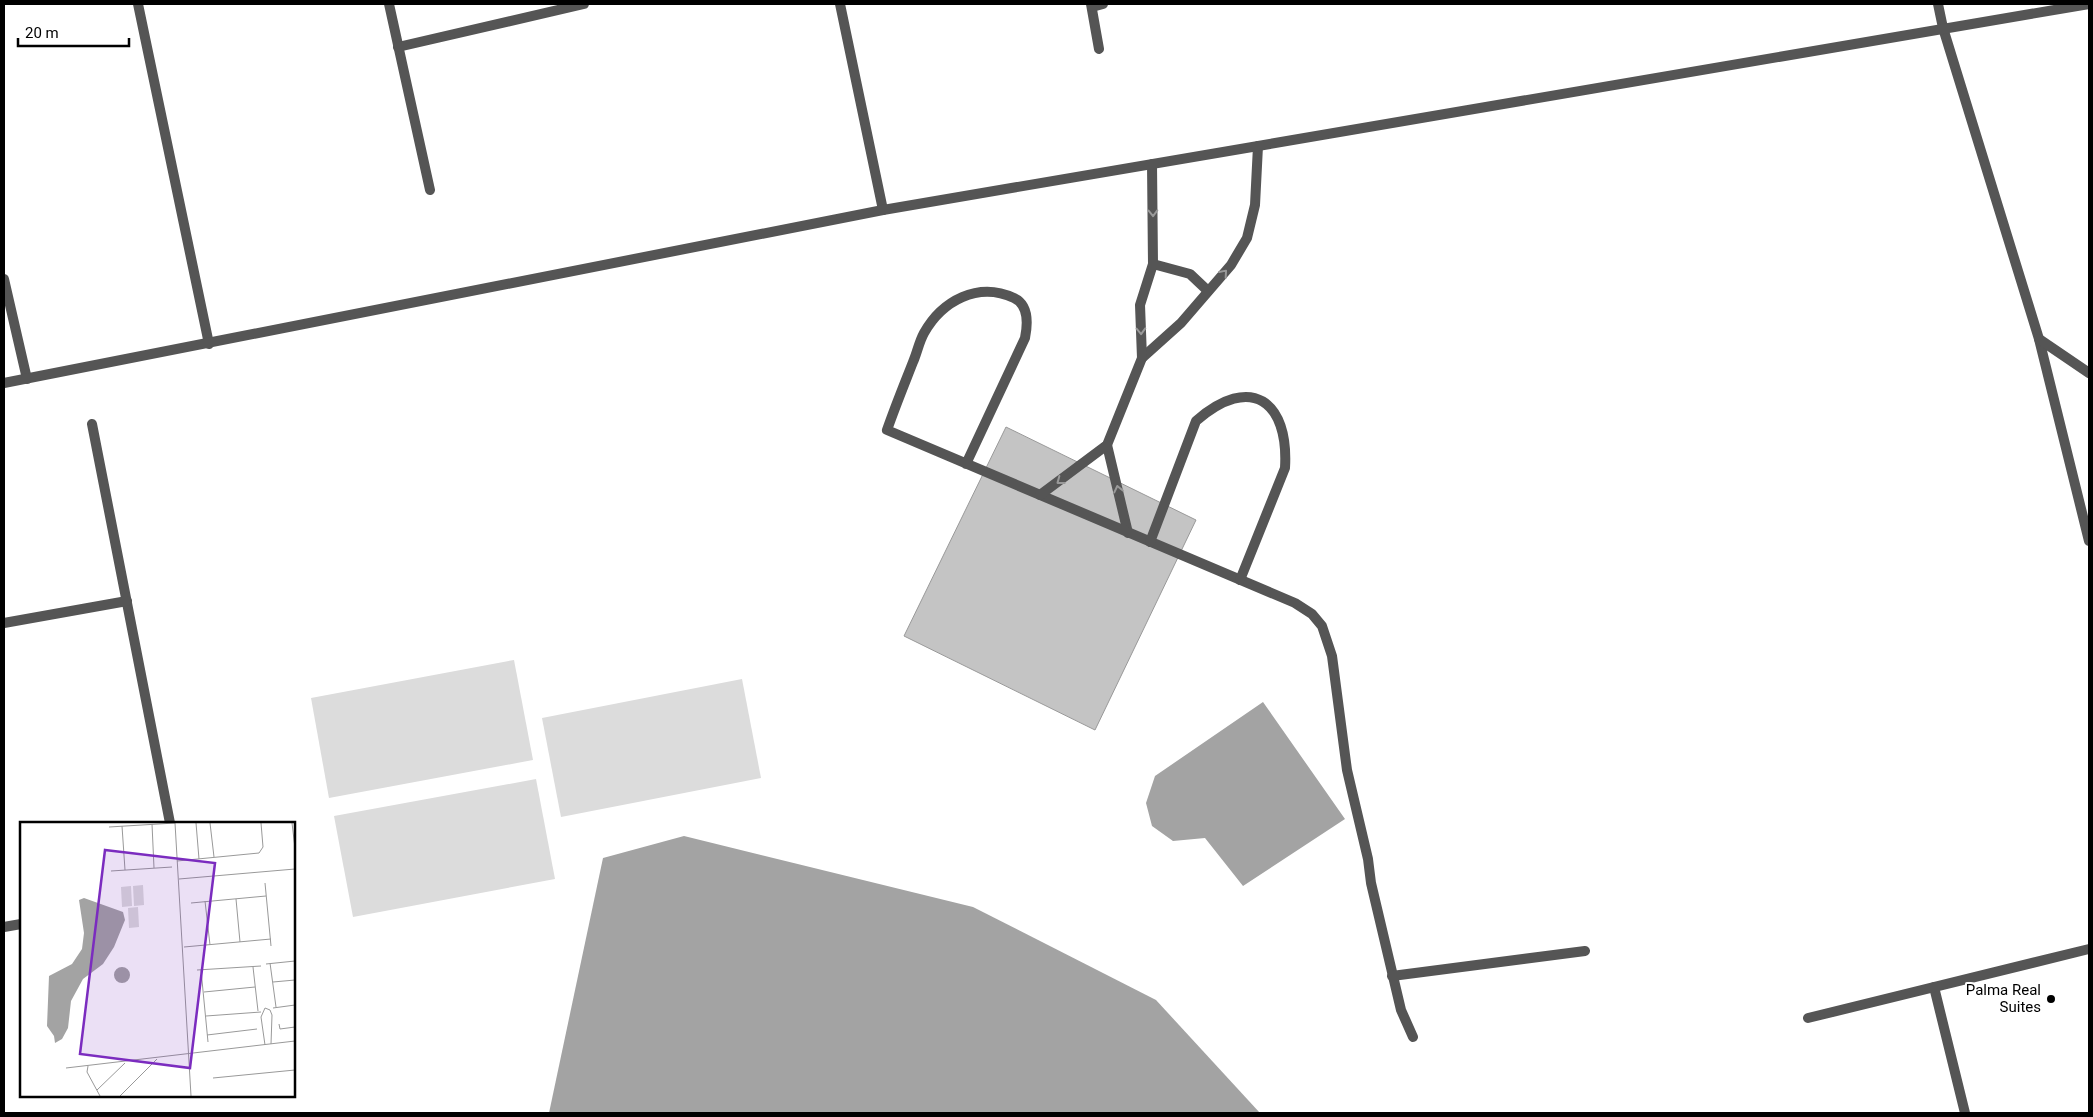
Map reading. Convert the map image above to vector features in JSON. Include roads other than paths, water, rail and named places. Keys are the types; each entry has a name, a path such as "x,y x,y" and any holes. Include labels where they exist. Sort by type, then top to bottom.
{"street":[{"path":"138,4 210,344"},
{"path":"389,4 430,190"},
{"path":"398,47 584,4"},
{"path":"840,4 883,210"},
{"path":"1099,50 1092,5 1103,4"},
{"path":"1938,4 1943,28 2039,339 2089,541"},
{"path":"4,384 883,210 2089,4"},
{"path":"1142,358 1181,323 1231,265 1247,238 1255,205 1258,146"},
{"path":"1040,495 1107,445 1142,358 1140,305 1153,264 1152,164"},
{"path":"1153,264 1190,274 1208,292"},
{"path":"4,279 27,379"},
{"path":"966,464 1028,326 1026,312 1019,300 1004,293 982,290 958,298 944,309 924,333 887,430 966,464 1295,603 1312,614 1322,626 1332,656 1347,770 1392,976 1401,1010 1412,1037"},
{"path":"2039,339 2089,373"},
{"path":"1150,542 1196,421 1209,410 1226,400 1242,397 1262,399 1273,409 1284,433 1286,468 1240,580"},
{"path":"92,424 170,822"},
{"path":"1107,445 1128,532"},
{"path":"4,623 127,601"},
{"path":"4,927 20,924"},
{"path":"1808,1018 2089,949"},
{"path":"1392,976 1585,951"},
{"path":"1934,987 1965,1113"}],"place":[{"name":"Palma Real Suites","path":"2051,999"}]}
